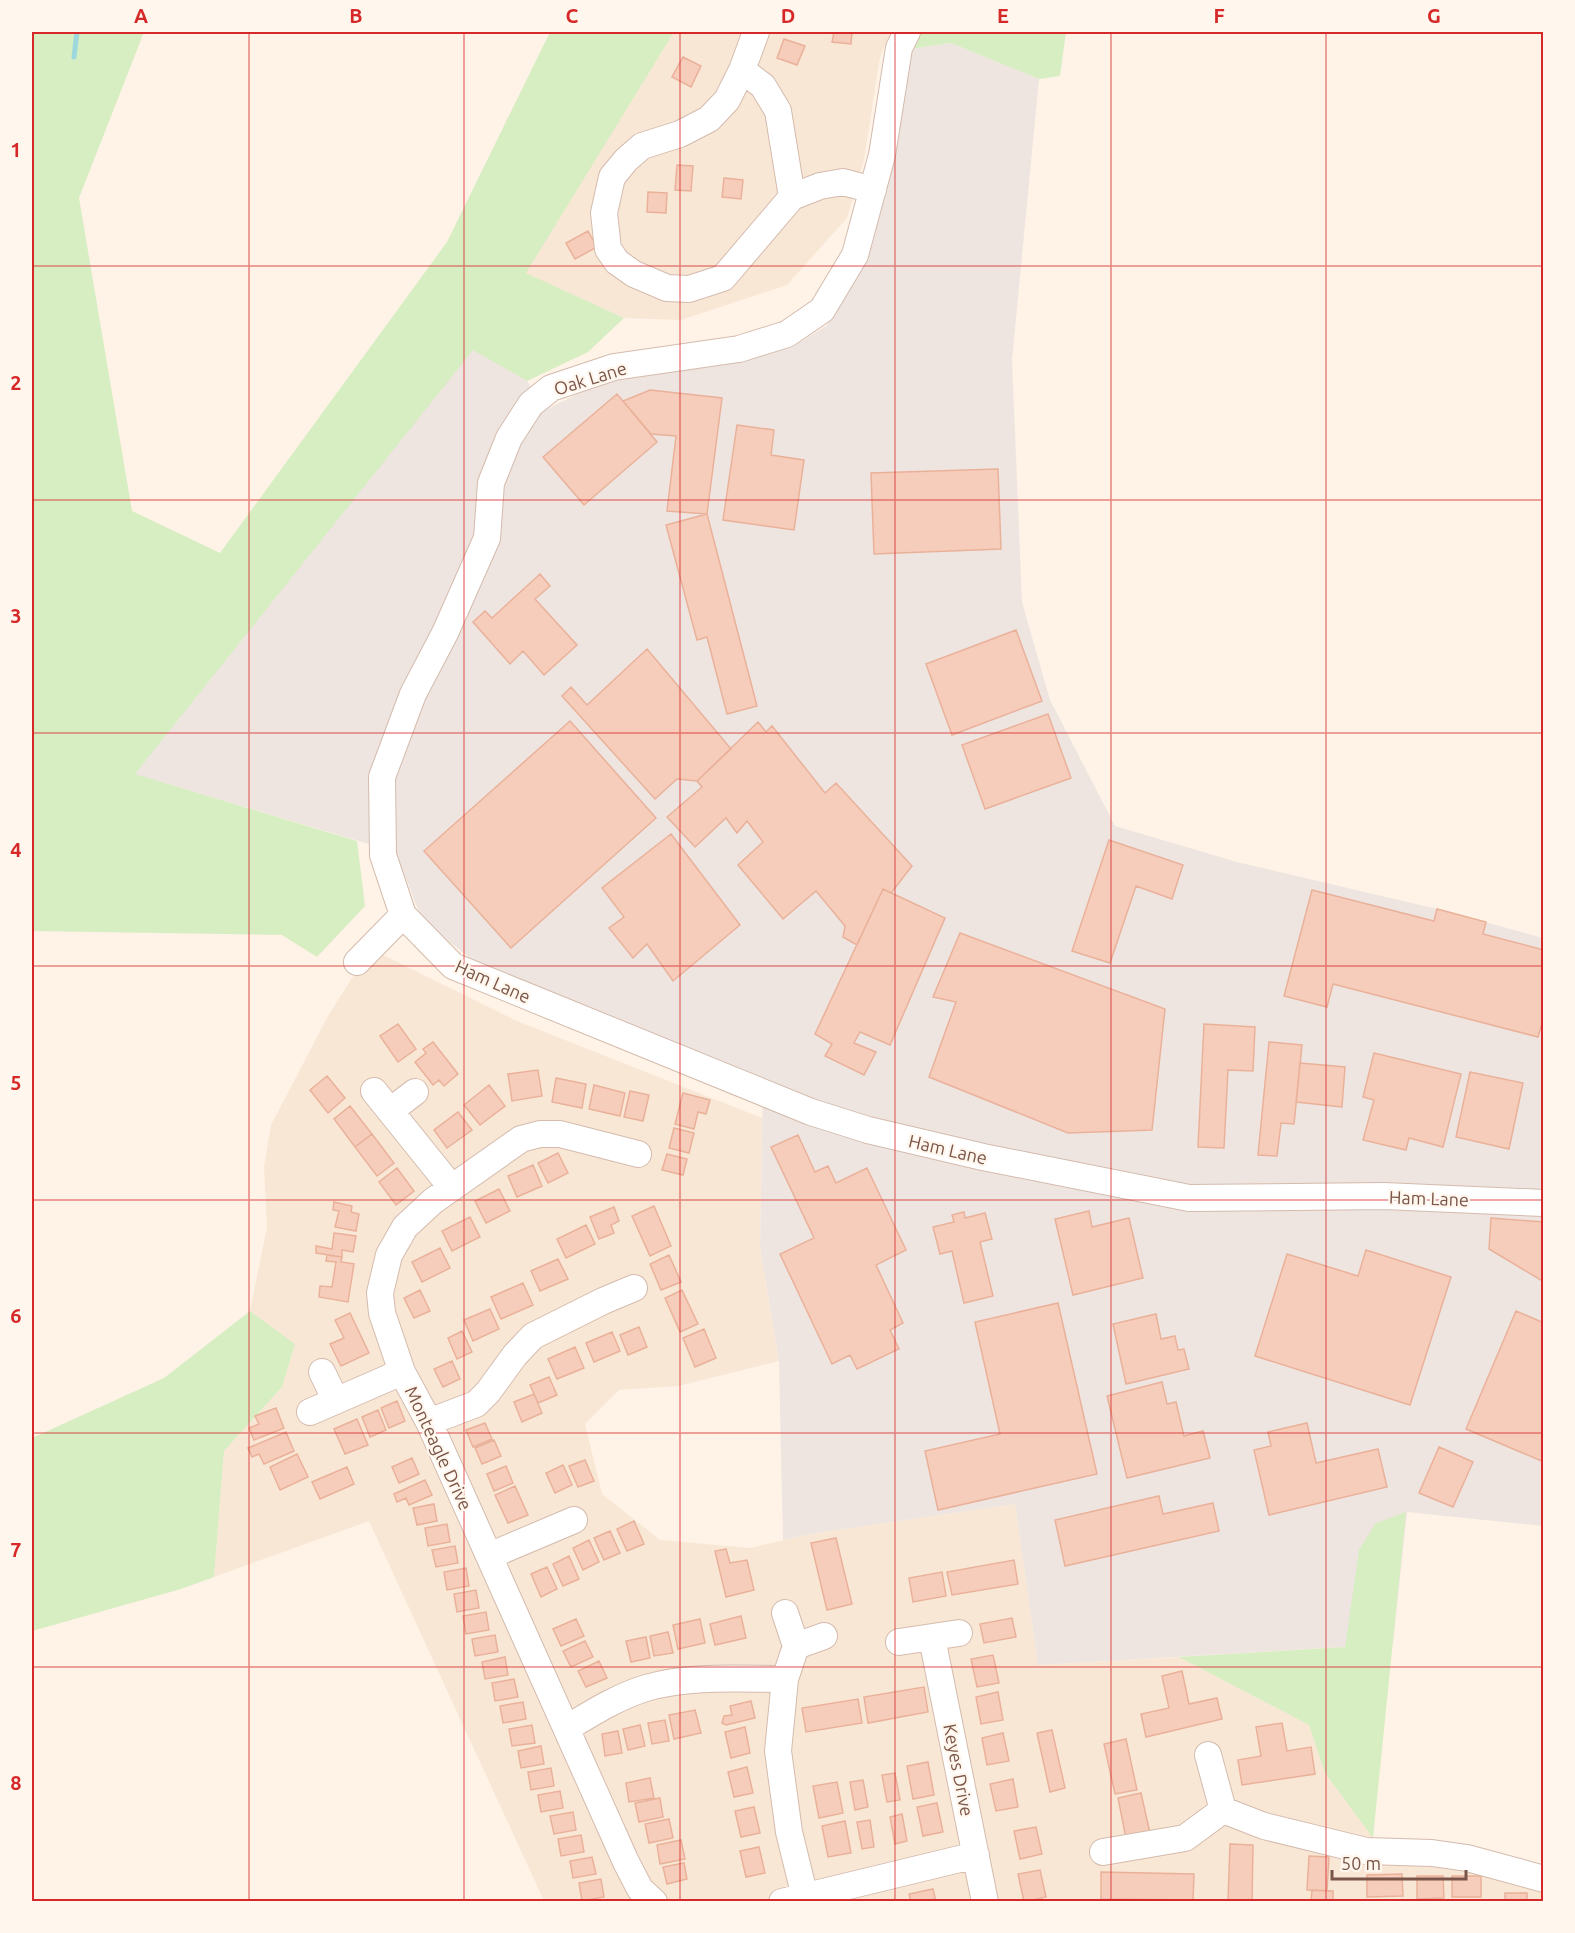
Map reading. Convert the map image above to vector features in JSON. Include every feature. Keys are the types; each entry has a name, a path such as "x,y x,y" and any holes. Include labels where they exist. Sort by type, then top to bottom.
{"street":[{"path":"756,32 742,70 727,100 709,119 681,134 642,146 612,177 604,213 608,249 617,262 634,274 668,288 689,289 723,278 744,257 792,197 820,186 843,182 873,190"},
{"name":"Oak Lane","path":"403,915 383,855 382,777 413,694 446,633 487,538 490,483 509,438 531,404 551,388 614,367 739,349 787,334 822,310 855,255 882,155 899,48 907,32"},
{"path":"742,70 763,86 778,111 792,197"},
{"path":"357,962 403,915"},
{"name":"Ham Lane","path":"403,915 453,966 811,1112 868,1130 983,1157 1189,1198 1384,1196 1544,1203"},
{"path":"374,1091 452,1188"},
{"path":"390,1111 415,1092"},
{"name":"Monteagle Drive","path":"638,1154 560,1134 540,1134 521,1139 433,1201 405,1227 386,1263 380,1293 381,1313 402,1372 429,1422 634,1879 640,1889 654,1902"},
{"path":"429,1422 476,1404 533,1336 634,1288"},
{"path":"322,1372 336,1401"},
{"path":"310,1412 402,1372"},
{"path":"489,1556 574,1520"},
{"path":"785,1613 796,1646 785,1679 778,1751 789,1832 794,1899 976,1855"},
{"path":"899,1642 958,1633"},
{"path":"796,1646 824,1636"},
{"name":"Keyes Drive","path":"932,1638 985,1902"},
{"path":"567,1728 604,1705 646,1688 693,1680 785,1679"},
{"path":"1208,1755 1223,1810"},
{"path":"1103,1852 1185,1838 1223,1810"},
{"path":"1223,1810 1264,1826 1365,1851 1432,1853 1467,1858 1544,1878"}],"shaded area":[{"path":"674,32 891,32 880,57 864,160 847,218 787,285 681,320 624,318 525,273"},
{"path":"951,43 1039,79 1012,360 1022,602 1050,700 1115,826 1237,862 1437,909 1543,938 1543,1526 1407,1512 1393,1644 1038,1665 1015,1504 783,1540 779,1361 760,1247 763,1079 480,966 422,920 396,852 134,774 473,349 527,381 547,409 617,375 727,361 793,347 826,326 862,268 911,49"},
{"path":"379,953 517,1021 762,1118 760,1247 779,1361 678,1386 619,1390 585,1424 602,1494 660,1540 750,1548 810,1534 1015,1504 1038,1665 1179,1657 1309,1725 1325,1773 1373,1838 1374,1857 1485,1873 1543,1893 1543,1901 544,1901 369,1521 214,1577 224,1451 282,1387 295,1344 250,1311 267,1227 264,1167 271,1125 328,1016 352,978"}],"green space":[{"path":"32,32 144,32 79,198 132,511 220,553 447,242 550,32 674,32 526,273 624,318 588,352 527,381 473,350 135,774 357,841 365,906 317,957 282,935 32,931"},
{"path":"920,32 1066,32 1060,76 1039,79 951,43 911,49"},
{"path":"250,1311 295,1344 282,1387 224,1451 214,1577 181,1589 32,1631 32,1438 164,1378"},
{"path":"1406,1512 1373,1838 1325,1773 1309,1725 1179,1657 1345,1647 1359,1550 1376,1523"}],"building":[{"path":"834,32 852,32 851,44 832,42"},
{"path":"784,39 805,46 797,65 777,58"},
{"path":"683,57 701,66 691,87 672,77"},
{"path":"677,165 693,166 691,191 675,190"},
{"path":"724,178 743,180 741,199 722,197"},
{"path":"648,192 667,193 666,213 647,212"},
{"path":"588,231 597,247 575,259 566,243"},
{"path":"650,390 722,398 707,514 667,511 676,436 651,434 623,401"},
{"path":"617,394 657,442 584,505 543,457"},
{"path":"737,425 774,430 771,455 804,460 794,530 723,520"},
{"path":"998,469 1001,549 874,554 871,473"},
{"path":"707,514 757,706 727,714 707,637 697,640 666,525"},
{"path":"540,574 550,586 535,599 577,645 544,675 523,651 510,664 473,622 485,611 492,618"},
{"path":"1016,630 1042,701 952,735 926,664"},
{"path":"647,649 731,749 697,781 677,779 655,799 562,696 571,687 587,705"},
{"path":"1048,714 1071,778 985,809 962,745"},
{"path":"570,721 656,818 511,948 424,851"},
{"path":"758,722 766,732 772,726 825,793 836,783 912,866 891,893 883,889 857,945 843,937 845,926 816,891 783,919 738,865 763,842 747,821 737,833 726,818 695,847 667,817 702,787 697,781"},
{"path":"671,834 740,925 673,981 647,944 633,958 609,928 624,917 602,888"},
{"path":"1109,840 1183,865 1172,899 1136,886 1110,963 1072,951"},
{"path":"883,889 945,918 890,1045 860,1032 854,1043 876,1052 864,1075 825,1056 832,1044 815,1034"},
{"path":"1312,890 1434,921 1437,909 1486,922 1483,934 1544,950 1544,1016 1538,1037 1333,984 1327,1007 1284,996"},
{"path":"960,933 1165,1009 1152,1130 1068,1133 929,1077 956,1002 933,997"},
{"path":"398,1024 416,1049 398,1062 380,1036"},
{"path":"1204,1024 1255,1027 1253,1071 1228,1070 1224,1148 1198,1147"},
{"path":"433,1042 458,1074 444,1086 439,1080 433,1085 415,1062 426,1053 423,1049"},
{"path":"1269,1042 1302,1045 1294,1124 1281,1123 1277,1156 1258,1155"},
{"path":"1374,1053 1461,1074 1443,1147 1409,1138 1406,1150 1363,1140 1374,1100 1363,1097"},
{"path":"1300,1063 1345,1067 1342,1107 1296,1102"},
{"path":"538,1070 542,1096 512,1101 508,1074"},
{"path":"1470,1072 1523,1083 1509,1149 1456,1137"},
{"path":"327,1076 345,1098 328,1113 310,1090"},
{"path":"556,1078 586,1084 582,1108 552,1102"},
{"path":"489,1085 505,1106 480,1125 464,1105"},
{"path":"594,1085 625,1093 620,1116 589,1109"},
{"path":"630,1091 649,1095 643,1121 624,1117"},
{"path":"683,1093 710,1100 706,1114 698,1112 694,1129 675,1124"},
{"path":"350,1106 372,1134 355,1147 334,1119"},
{"path":"458,1112 472,1130 447,1148 434,1130"},
{"path":"674,1128 694,1133 689,1153 669,1148"},
{"path":"372,1134 394,1163 377,1176 355,1147"},
{"path":"798,1135 815,1172 828,1166 836,1183 867,1168 906,1250 876,1265 903,1323 890,1330 899,1349 857,1369 850,1355 832,1364 780,1254 814,1238 771,1147"},
{"path":"558,1153 568,1173 548,1183 538,1163"},
{"path":"667,1154 687,1159 683,1175 662,1170"},
{"path":"533,1165 542,1186 517,1197 508,1176"},
{"path":"397,1168 414,1191 396,1205 379,1182"},
{"path":"499,1189 510,1211 486,1223 475,1201"},
{"path":"334,1202 352,1206 351,1212 359,1214 356,1231 335,1227 339,1211 333,1210"},
{"path":"654,1206 671,1246 650,1256 632,1216"},
{"path":"614,1207 619,1221 611,1225 614,1233 599,1239 590,1217"},
{"path":"1089,1211 1092,1227 1129,1218 1143,1278 1073,1295 1055,1219"},
{"path":"964,1212 965,1218 985,1213 992,1239 980,1242 993,1296 964,1303 952,1251 940,1254 933,1227 954,1222 952,1215"},
{"path":"470,1217 480,1237 452,1251 442,1231"},
{"path":"1491,1218 1544,1222 1544,1282 1489,1249"},
{"path":"586,1225 595,1244 566,1258 557,1239"},
{"path":"334,1233 356,1236 353,1252 342,1250 342,1257 316,1253 316,1246 332,1249"},
{"path":"440,1248 450,1268 422,1282 412,1262"},
{"path":"1366,1250 1451,1277 1410,1405 1255,1356 1287,1254 1358,1276"},
{"path":"327,1255 342,1257 341,1262 354,1264 348,1302 319,1297 320,1286 332,1287 336,1262 326,1261"},
{"path":"669,1255 681,1282 661,1290 650,1264"},
{"path":"558,1259 568,1279 540,1291 531,1271"},
{"path":"523,1283 533,1305 501,1319 491,1297"},
{"path":"420,1290 430,1311 414,1318 404,1298"},
{"path":"682,1290 698,1324 680,1332 665,1298"},
{"path":"1058,1303 1097,1474 938,1510 925,1451 1000,1434 975,1322"},
{"path":"490,1309 499,1329 473,1341 464,1320"},
{"path":"1516,1311 1544,1323 1544,1462 1466,1429"},
{"path":"350,1313 369,1353 341,1366 330,1344 344,1338 335,1320"},
{"path":"1156,1314 1161,1339 1175,1336 1178,1350 1184,1349 1189,1369 1126,1384 1113,1324"},
{"path":"639,1327 647,1347 628,1355 620,1335"},
{"path":"704,1329 716,1358 695,1367 683,1338"},
{"path":"462,1331 472,1352 457,1359 448,1338"},
{"path":"612,1332 620,1351 594,1362 586,1343"},
{"path":"575,1347 584,1368 557,1379 548,1359"},
{"path":"452,1361 460,1379 443,1387 434,1369"},
{"path":"549,1377 557,1395 538,1403 530,1385"},
{"path":"1162,1382 1167,1404 1176,1402 1184,1436 1203,1431 1210,1458 1127,1478 1107,1396"},
{"path":"534,1394 542,1413 522,1422 514,1402"},
{"path":"397,1401 405,1421 389,1428 381,1408"},
{"path":"276,1408 284,1428 254,1440 249,1428 259,1424 255,1416"},
{"path":"378,1410 386,1430 370,1437 362,1417"},
{"path":"357,1419 368,1445 345,1454 334,1429"},
{"path":"485,1423 492,1439 473,1447 466,1430"},
{"path":"1307,1423 1316,1463 1378,1449 1387,1487 1269,1515 1254,1450 1271,1446 1268,1432"},
{"path":"286,1432 294,1451 264,1464 259,1454 252,1457 248,1448"},
{"path":"494,1440 501,1456 482,1464 475,1448"},
{"path":"1439,1447 1473,1462 1453,1507 1419,1493"},
{"path":"297,1454 308,1477 280,1490 270,1467"},
{"path":"412,1458 419,1474 399,1483 392,1467"},
{"path":"585,1460 594,1481 578,1487 569,1466"},
{"path":"563,1465 572,1485 555,1493 546,1473"},
{"path":"506,1466 513,1483 494,1491 487,1474"},
{"path":"347,1467 354,1484 320,1499 312,1482"},
{"path":"425,1480 432,1495 409,1505 406,1498 397,1502 394,1494"},
{"path":"515,1486 528,1515 508,1523 495,1495"},
{"path":"1159,1496 1163,1514 1213,1503 1219,1531 1065,1566 1055,1520"},
{"path":"434,1504 437,1521 417,1525 413,1508"},
{"path":"634,1521 644,1544 627,1551 617,1529"},
{"path":"447,1524 450,1542 428,1546 425,1528"},
{"path":"610,1531 620,1553 604,1560 594,1538"},
{"path":"836,1538 852,1604 827,1610 811,1543"},
{"path":"589,1540 599,1562 583,1570 573,1548"},
{"path":"455,1546 458,1563 436,1567 432,1550"},
{"path":"726,1549 730,1563 747,1560 754,1590 726,1597 715,1551"},
{"path":"569,1556 579,1579 563,1586 553,1564"},
{"path":"1014,1560 1018,1584 952,1595 947,1572"},
{"path":"547,1567 557,1589 541,1597 531,1574"},
{"path":"466,1568 469,1586 447,1590 444,1572"},
{"path":"942,1572 946,1596 913,1602 909,1578"},
{"path":"476,1590 479,1608 457,1612 454,1594"},
{"path":"486,1612 489,1630 466,1634 463,1616"},
{"path":"741,1616 746,1638 715,1645 710,1624"},
{"path":"1012,1618 1016,1637 984,1643 980,1624"},
{"path":"576,1619 584,1636 561,1646 553,1629"},
{"path":"700,1619 705,1643 678,1649 673,1625"},
{"path":"668,1632 673,1653 654,1656 650,1636"},
{"path":"495,1635 498,1652 475,1656 472,1639"},
{"path":"646,1637 650,1658 631,1662 626,1641"},
{"path":"585,1641 593,1657 571,1667 563,1651"},
{"path":"993,1655 999,1683 977,1687 971,1659"},
{"path":"505,1657 508,1675 485,1679 482,1662"},
{"path":"599,1661 607,1678 586,1687 578,1671"},
{"path":"1182,1671 1189,1704 1217,1698 1222,1719 1146,1737 1141,1714 1169,1708 1162,1676"},
{"path":"514,1679 518,1697 495,1701 492,1683"},
{"path":"924,1687 928,1712 868,1723 864,1697"},
{"path":"998,1692 1003,1720 981,1724 976,1697"},
{"path":"858,1699 862,1723 806,1732 802,1708"},
{"path":"751,1701 755,1718 726,1725 722,1723 724,1716 732,1715 730,1706"},
{"path":"523,1702 526,1719 503,1723 500,1706"},
{"path":"695,1710 701,1733 674,1739 669,1715"},
{"path":"665,1720 669,1741 652,1744 648,1723"},
{"path":"1282,1723 1287,1751 1311,1747 1315,1774 1242,1785 1238,1760 1261,1756 1256,1727"},
{"path":"532,1725 535,1743 512,1746 509,1729"},
{"path":"640,1725 645,1746 628,1750 623,1729"},
{"path":"745,1727 750,1753 731,1758 725,1732"},
{"path":"1052,1730 1065,1788 1050,1792 1037,1733"},
{"path":"618,1731 622,1753 605,1756 602,1734"},
{"path":"1003,1733 1009,1761 987,1765 982,1738"},
{"path":"1126,1739 1137,1790 1115,1794 1104,1744"},
{"path":"541,1746 544,1764 521,1768 518,1751"},
{"path":"928,1762 934,1795 913,1799 907,1766"},
{"path":"747,1767 753,1793 734,1797 728,1772"},
{"path":"551,1768 554,1786 531,1790 528,1772"},
{"path":"895,1773 900,1800 887,1802 882,1775"},
{"path":"650,1778 654,1798 629,1802 626,1783"},
{"path":"1013,1779 1018,1807 996,1811 990,1784"},
{"path":"863,1780 868,1807 855,1810 850,1782"},
{"path":"837,1782 843,1813 819,1818 813,1786"},
{"path":"560,1791 563,1808 541,1812 538,1795"},
{"path":"1141,1793 1150,1833 1126,1838 1118,1798"},
{"path":"660,1798 663,1817 639,1822 635,1803"},
{"path":"937,1803 943,1832 923,1836 917,1807"},
{"path":"754,1807 760,1833 741,1837 735,1811"},
{"path":"573,1812 576,1830 554,1834 550,1816"},
{"path":"902,1814 907,1841 895,1844 890,1817"},
{"path":"669,1819 673,1838 649,1843 645,1824"},
{"path":"870,1820 874,1847 862,1849 857,1822"},
{"path":"845,1821 851,1853 828,1857 822,1826"},
{"path":"1036,1827 1042,1854 1020,1859 1014,1831"},
{"path":"581,1835 584,1852 561,1856 558,1839"},
{"path":"681,1840 685,1859 660,1864 657,1845"},
{"path":"1230,1844 1253,1845 1252,1902 1228,1902"},
{"path":"759,1847 765,1873 746,1877 740,1851"},
{"path":"1309,1856 1329,1857 1327,1891 1307,1890"},
{"path":"592,1857 596,1874 573,1878 570,1861"},
{"path":"684,1863 687,1879 667,1884 663,1867"},
{"path":"1040,1870 1046,1897 1024,1902 1018,1874"},
{"path":"1101,1872 1194,1874 1193,1900 1101,1899"},
{"path":"1402,1874 1403,1896 1367,1897 1367,1875"},
{"path":"1417,1876 1443,1876 1444,1898 1417,1899"},
{"path":"1452,1876 1481,1876 1481,1897 1452,1897"},
{"path":"601,1879 604,1897 582,1901 579,1883"},
{"path":"933,1889 936,1902 911,1902 909,1894"},
{"path":"1312,1890 1333,1891 1333,1902 1311,1902"},
{"path":"1505,1893 1527,1893 1527,1902 1505,1902"}],"waterway":[{"path":"74,57 77,32"}]}
